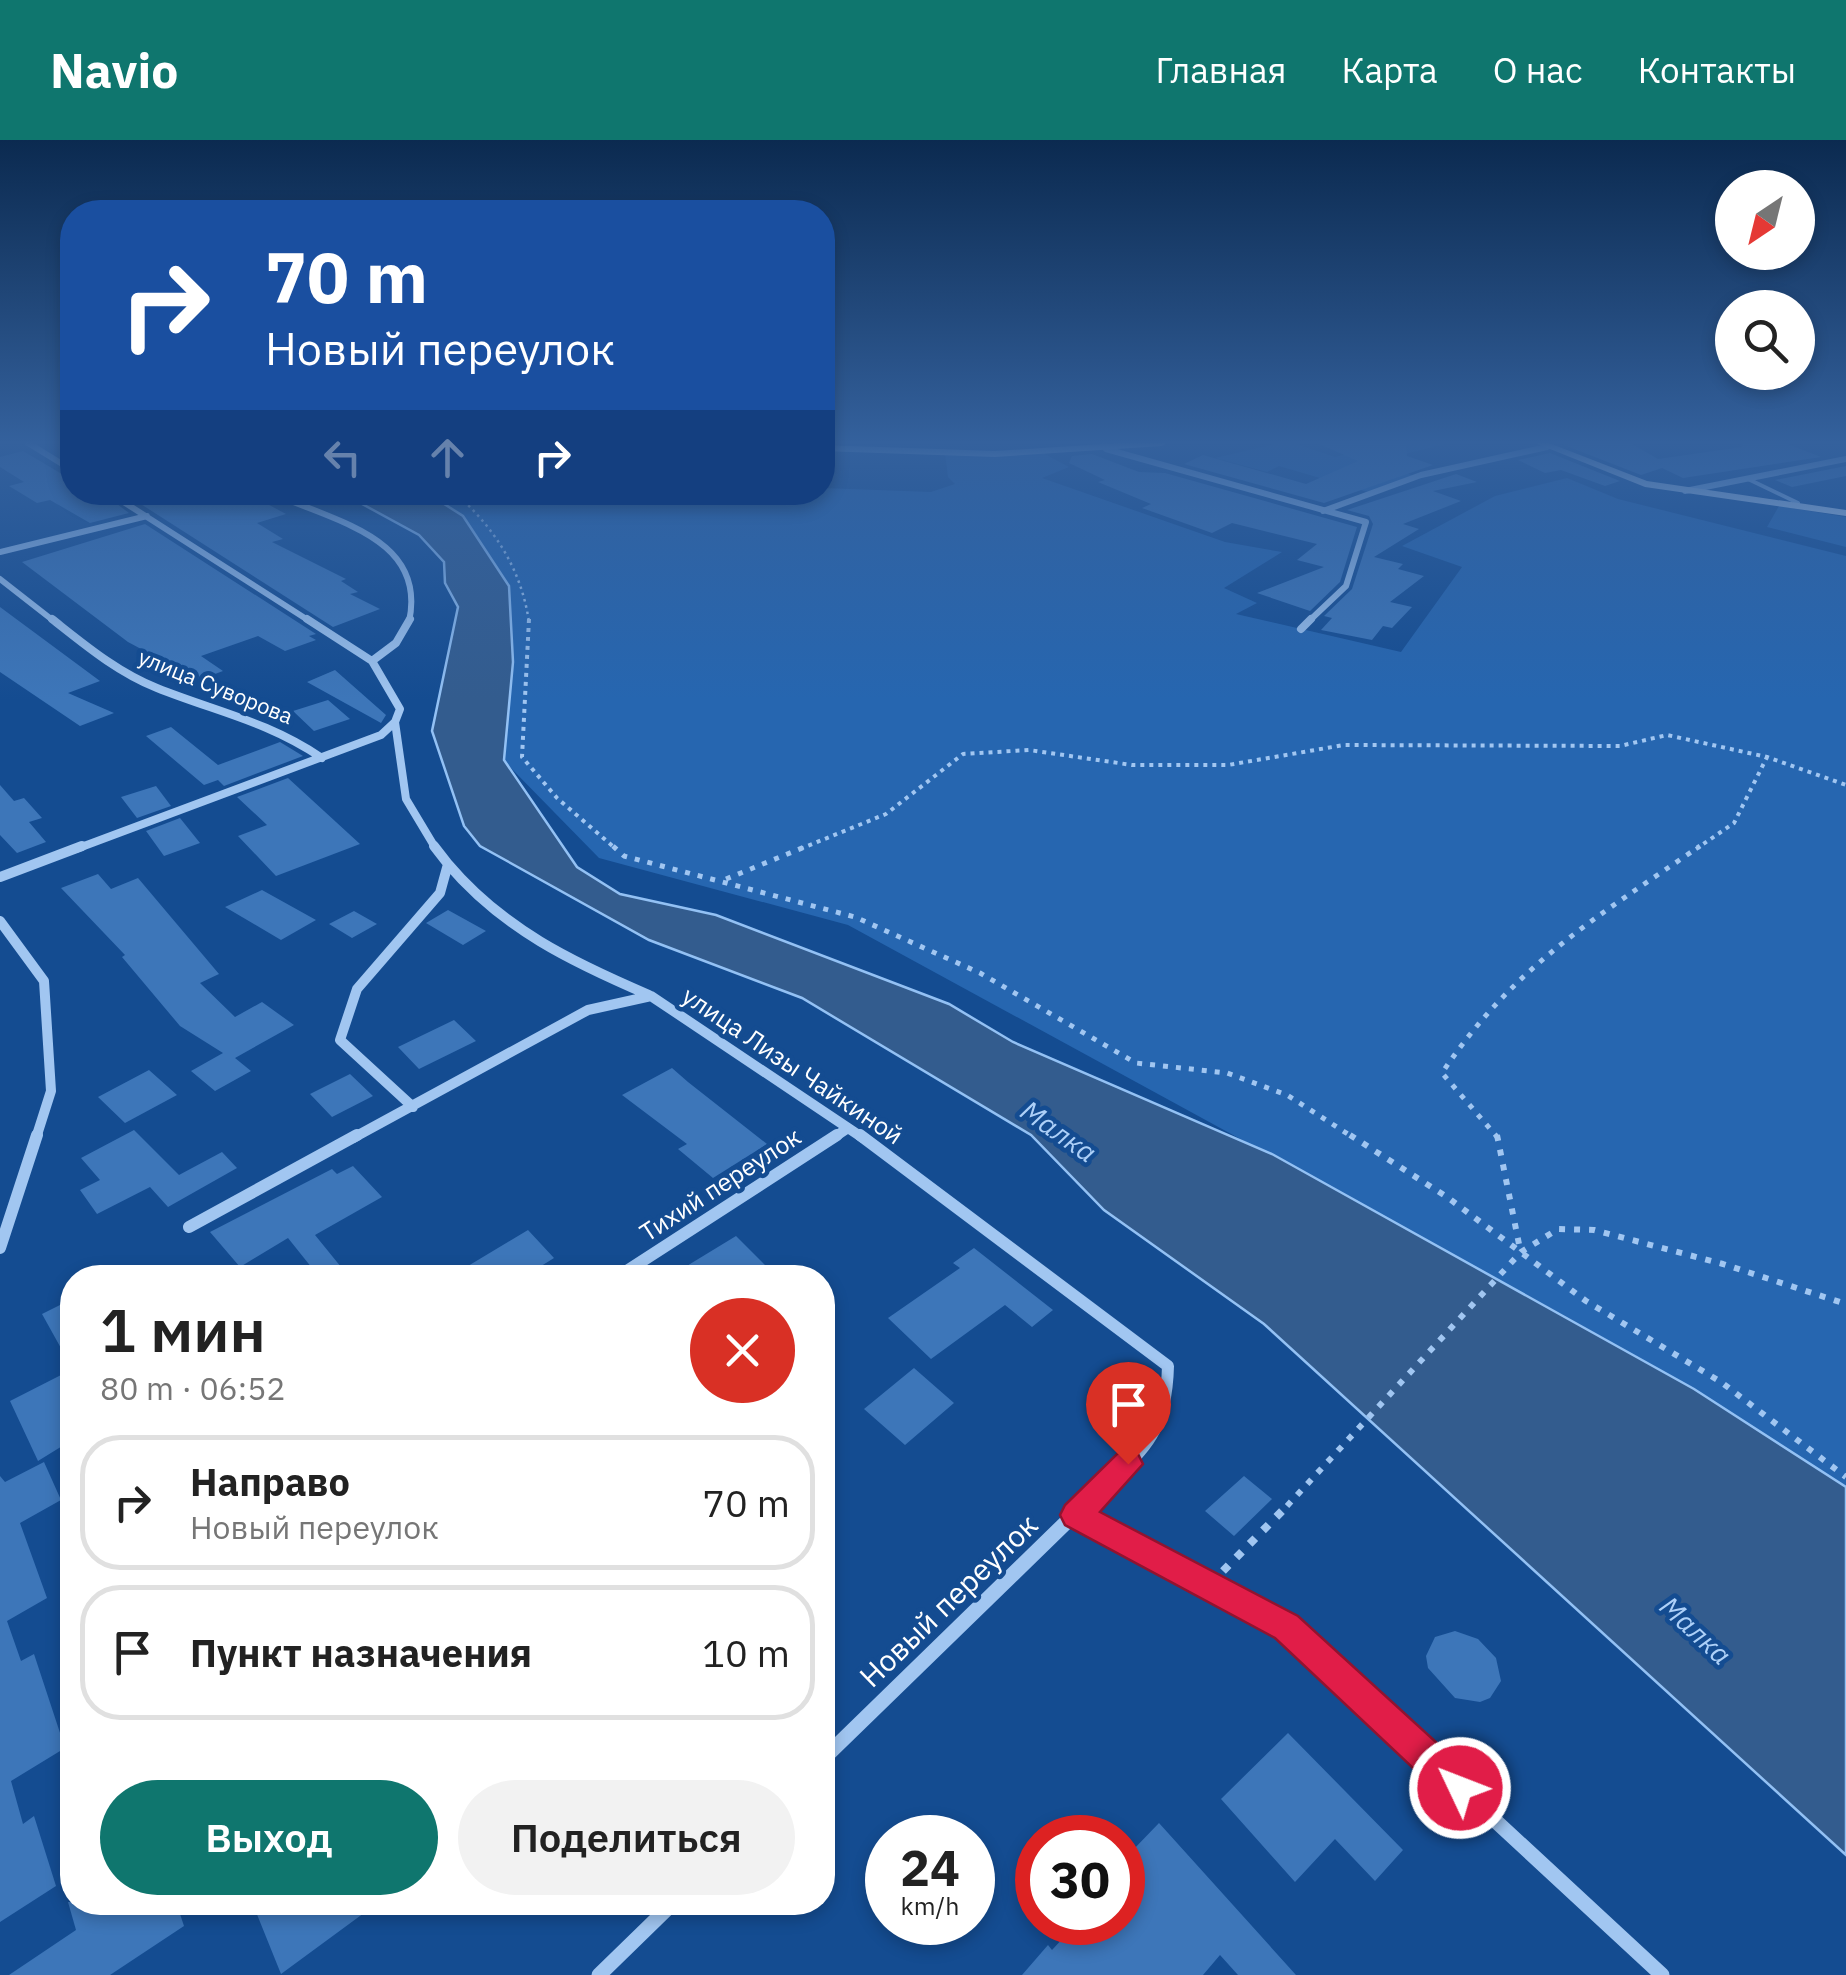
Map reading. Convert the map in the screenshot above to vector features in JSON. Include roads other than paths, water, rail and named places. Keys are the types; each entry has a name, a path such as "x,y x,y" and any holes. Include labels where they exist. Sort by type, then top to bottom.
{"street":[{"path":"0,552 95,529"},
{"path":"167,529 372,661 400,708 395,722 399,782 415,825 466,888 528,939 652,996"},
{"path":"352,529 385,541 405,562 412,590 407,633 372,661"},
{"path":"1301,629 1346,586 1364,529"},
{"name":"улица Суворова","path":"0,579 111,665 154,687 282,731 322,758"},
{"path":"0,877 381,735 395,722"},
{"path":"413,1107 340,1040 357,989 440,894 448,864"},
{"path":"0,921 44,981 51,1090 0,1248"},
{"name":"улица Лизы Чайкиной","path":"189,1227 588,1010 652,996 848,1128 1168,1366 1168,1407 1153,1438"},
{"name":"Тихий переулок","path":"636,1265 848,1128"},
{"name":"Новый переулок","path":"835,1747 1153,1438"},
{"path":"1076,1515 1286,1627 1662,1975"},
{"path":"599,1975 661,1915"}],"water":[{"name":"Малка","path":"407,529 471,529 509,586 513,662 504,760 577,867 620,894 716,915 949,1004 1013,1042 1272,1154 1694,1389 1846,1487 1846,1855 1264,1324 1104,1210 1031,1135 802,998 649,940 480,846 464,826 432,731 458,607 445,583 444,562 419,535"}]}
